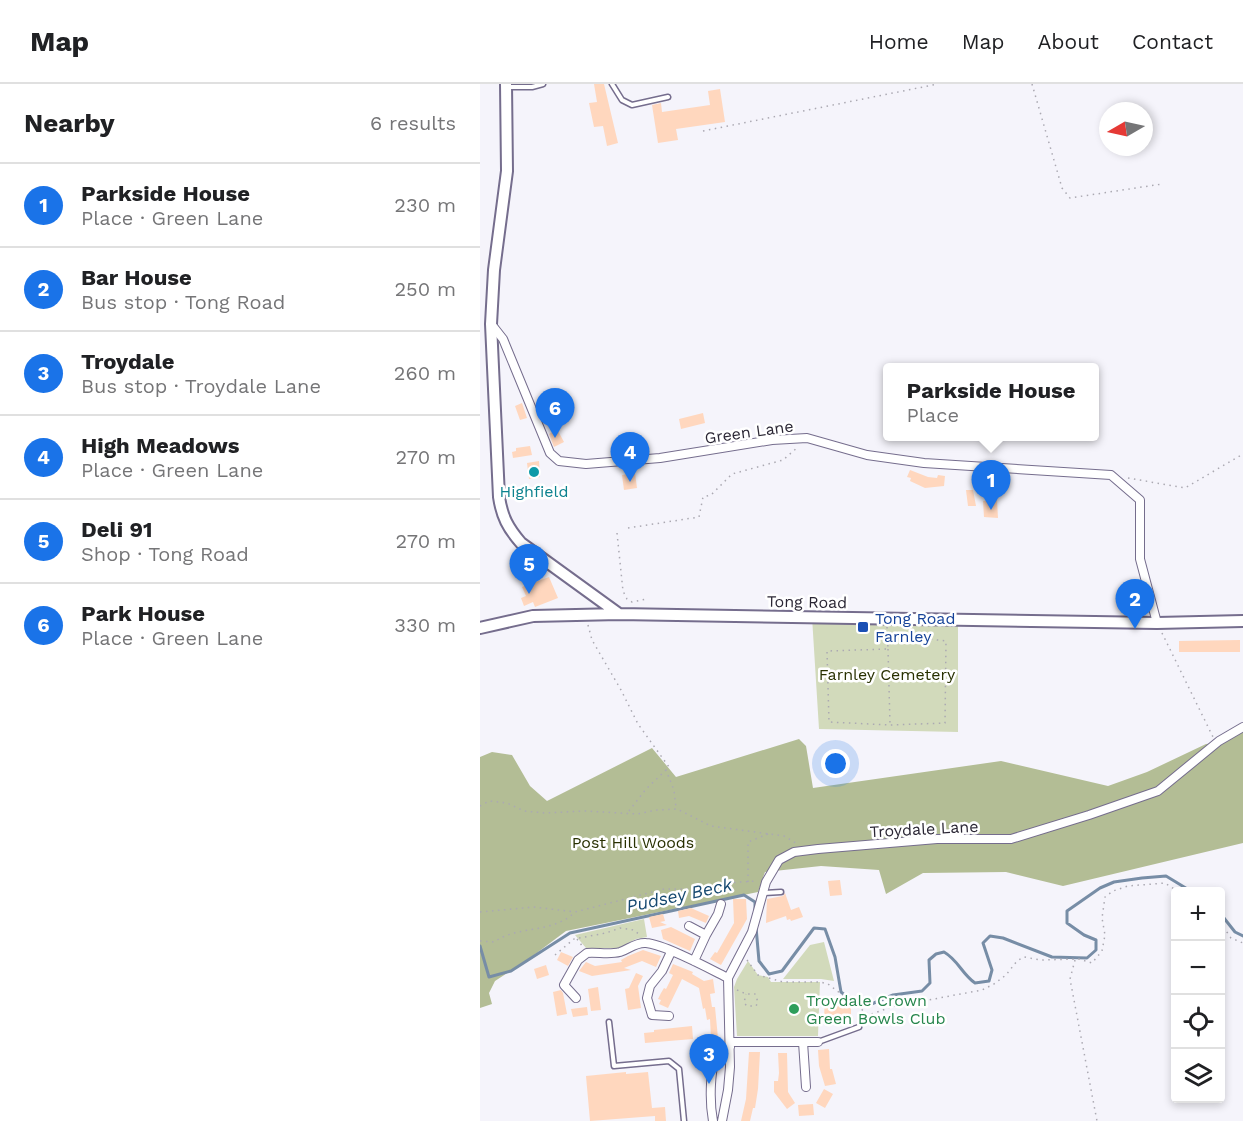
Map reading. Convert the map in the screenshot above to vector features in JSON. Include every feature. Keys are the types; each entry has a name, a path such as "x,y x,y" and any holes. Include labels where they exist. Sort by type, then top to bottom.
{"street":[{"path":"506,86 507,171 494,270 491,324 499,497 502,516 521,543 619,614"},
{"name":"Green Lane","path":"491,324 503,339 550,453 559,461 586,464 660,458 772,440 807,438 867,454 924,463 1111,475"},
{"path":"1111,475 1140,500 1140,559 1157,623"},
{"name":"Tong Road","path":"480,628 533,616 586,614 1157,623 1243,621"},
{"name":"Troydale Lane","path":"722,1121 728,1090 730,1044 728,978 752,932 766,882 779,860 794,852 937,839 1011,838 1089,815 1158,791 1216,743 1243,728"},
{"path":"694,961 721,904"},
{"path":"689,926 706,934"},
{"path":"576,998 560,984 578,960 587,953 622,952 643,942 694,961 728,978"},
{"path":"669,1016 652,1015 647,998 650,986 662,971 671,952"},
{"path":"803,1042 806,1087"},
{"path":"713,1121 710,1104 714,1062 721,1050 730,1044 818,1042"}],"lane":[{"path":"506,86 532,87 543,84"},
{"path":"612,84 622,100 632,105 668,97"},
{"path":"762,896 781,892"},
{"path":"609,1022 614,1066 669,1061 679,1069 684,1121"},
{"path":"818,1042 859,1027"}],"path":[{"path":"703,131 938,84"},
{"path":"1032,84 1062,188 1070,198 1162,184"},
{"path":"628,528 699,517 703,497 711,495 732,474 783,460 807,438"},
{"path":"1111,475 1185,488 1243,454"},
{"path":"618,532 623,591 627,599 632,602 646,599"},
{"path":"586,614 592,640 625,696 638,724 669,767 646,789 628,813"},
{"path":"887,618 890,725"},
{"path":"1157,623 1216,743"},
{"path":"887,634 946,641 945,723 890,725 829,722 827,651 888,649"},
{"path":"666,770 674,790 677,809"},
{"path":"480,806 489,801 507,803 524,811 545,813 585,811 628,813 677,809 711,826 784,836"},
{"path":"748,882 748,842 769,834"},
{"path":"480,912 534,908 575,912 664,889 697,889 727,883 759,881"},
{"path":"859,1027 861,1020 869,1015 891,1007 982,990 1006,975 1017,960 1024,957 1041,960 1075,959 1092,963 1102,951 1105,935 1102,918 1105,897 1113,891 1128,886 1165,883 1172,887"},
{"path":"480,941 494,942 504,935 555,926 575,912"},
{"path":"555,955 577,938 626,928 642,936 643,942"},
{"path":"1225,928 1231,938 1243,942"},
{"path":"577,938 587,953"},
{"path":"741,952 758,975 783,982 828,984 869,1015"},
{"path":"1075,959 1071,979 1097,1121"},
{"path":"746,994 755,994 758,1002 756,1006 752,1007 744,1003 746,994"}],"green space":[{"name":"Farnley Cemetery","path":"812,617 958,618 958,732 819,729"},
{"name":"Post Hill Woods","path":"1243,727 1243,843 1063,886 1006,872 923,873 886,894 879,870 821,866 765,872 758,892 566,931 495,981 489,993 492,1004 480,1008 480,757 492,752 512,755 530,786 547,801 652,748 676,777 799,739 806,746 813,788 1001,761 1108,786 1147,772 1206,744 1216,743"},
{"path":"644,919 647,937 636,939 619,948 586,948 575,935"},
{"path":"824,942 834,981 783,979 810,945"},
{"path":"748,961 758,975 768,977 771,982 820,982 818,1036 737,1036 734,987"}],"building":[{"path":"594,84 604,84 618,143 607,146 603,126 594,127 589,103 597,102"},
{"path":"720,89 725,122 676,129 678,140 658,143 652,105 661,103 662,112 710,105 708,91"},
{"path":"522,403 527,418 520,420 515,406"},
{"path":"703,413 705,423 681,429 679,419"},
{"path":"557,429 564,442 554,447 549,434"},
{"path":"530,446 532,455 513,458 512,452 516,451 516,448"},
{"name":"Highfield","path":"539,461 540,477 529,479 527,463"},
{"path":"910,470 928,477 945,476 944,486 925,488 910,481 911,478 907,477"},
{"path":"635,473 637,488 624,490 622,475"},
{"path":"966,490 973,490 976,506 968,506"},
{"path":"997,500 998,518 984,517 983,501"},
{"path":"549,577 558,598 535,607 533,602 524,606 521,598 526,596 522,587"},
{"path":"1240,640 1240,652 1179,652 1179,641"},
{"path":"840,880 842,895 830,896 828,881"},
{"path":"785,893 791,910 799,907 803,917 791,921 787,920 786,916 766,923 767,899 783,896"},
{"path":"733,899 746,899 747,919 721,965 710,959 715,952 717,953 734,923"},
{"path":"691,908 709,916 706,923 689,916 679,918 678,911"},
{"path":"663,914 665,921 660,922 667,925 652,928 649,917"},
{"path":"671,927 695,939 690,951 663,939 661,930"},
{"path":"643,950 661,956 656,967 642,961 624,968 631,970 592,976 579,971 586,962 595,966 622,962 621,960 628,956"},
{"path":"561,952 573,957 568,966 557,960"},
{"path":"673,964 693,972 692,974 704,981 713,979 715,993 710,994 712,1007 715,1007 718,1038 711,1038 710,1019 707,1020 705,1008 703,1009 699,988 682,979 668,1008 659,1004 661,1000 658,999 673,975 669,973"},
{"path":"546,965 549,975 537,979 534,969"},
{"path":"636,973 643,976 638,986 641,1008 628,1010 625,989 629,988"},
{"path":"598,987 601,1010 591,1011 588,989"},
{"path":"561,990 567,1014 557,1016 553,992"},
{"path":"825,997 843,997 843,1005 851,1005 851,1020 824,1019"},
{"path":"587,1007 588,1015 573,1017 571,1009"},
{"path":"692,1026 693,1039 645,1043 644,1033"},
{"path":"829,1049 830,1069 832,1069 836,1084 825,1086 819,1066 818,1050"},
{"path":"749,1052 760,1052 758,1089 750,1121 741,1121 746,1099"},
{"path":"778,1053 787,1053 788,1092 795,1103 787,1109 774,1092 774,1081 778,1081 779,1073"},
{"path":"626,1072 626,1074 648,1072 652,1108 665,1107 666,1121 655,1121 655,1116 590,1121 586,1076"},
{"path":"824,1089 833,1094 825,1108 816,1103"},
{"path":"813,1104 814,1115 799,1116 798,1105"}],"waterway":[{"name":"Pudsey Beck","path":"756,927 759,961 769,974 782,971 814,928 825,929 835,957 841,992 855,1003 869,1005 893,995 922,991 930,983 929,960 936,954 944,952 975,983 989,981 992,970 983,943 990,936 1003,938 1052,957 1087,958 1096,950 1096,940 1067,923 1067,911 1100,888 1114,882 1166,876 1184,887"},
{"name":"Pudsey Beck","path":"480,946 489,977 511,971 570,933 744,895 755,902 755,911"},
{"name":"Pudsey Beck","path":"1225,919 1235,932 1243,936"}],"place":[{"name":"Park House","path":"555,438"},
{"name":"Highfield","path":"534,472"},
{"name":"High Meadows","path":"630,482"},
{"name":"Parkside House","path":"991,510"},
{"name":"Deli 91","path":"529,594"},
{"name":"Tong Road Farnley","path":"863,627"},
{"name":"Bar House","path":"1135,629"},
{"name":"Troydale Crown Green Bowls Club","path":"794,1009"},
{"name":"Troydale","path":"709,1084"}]}
